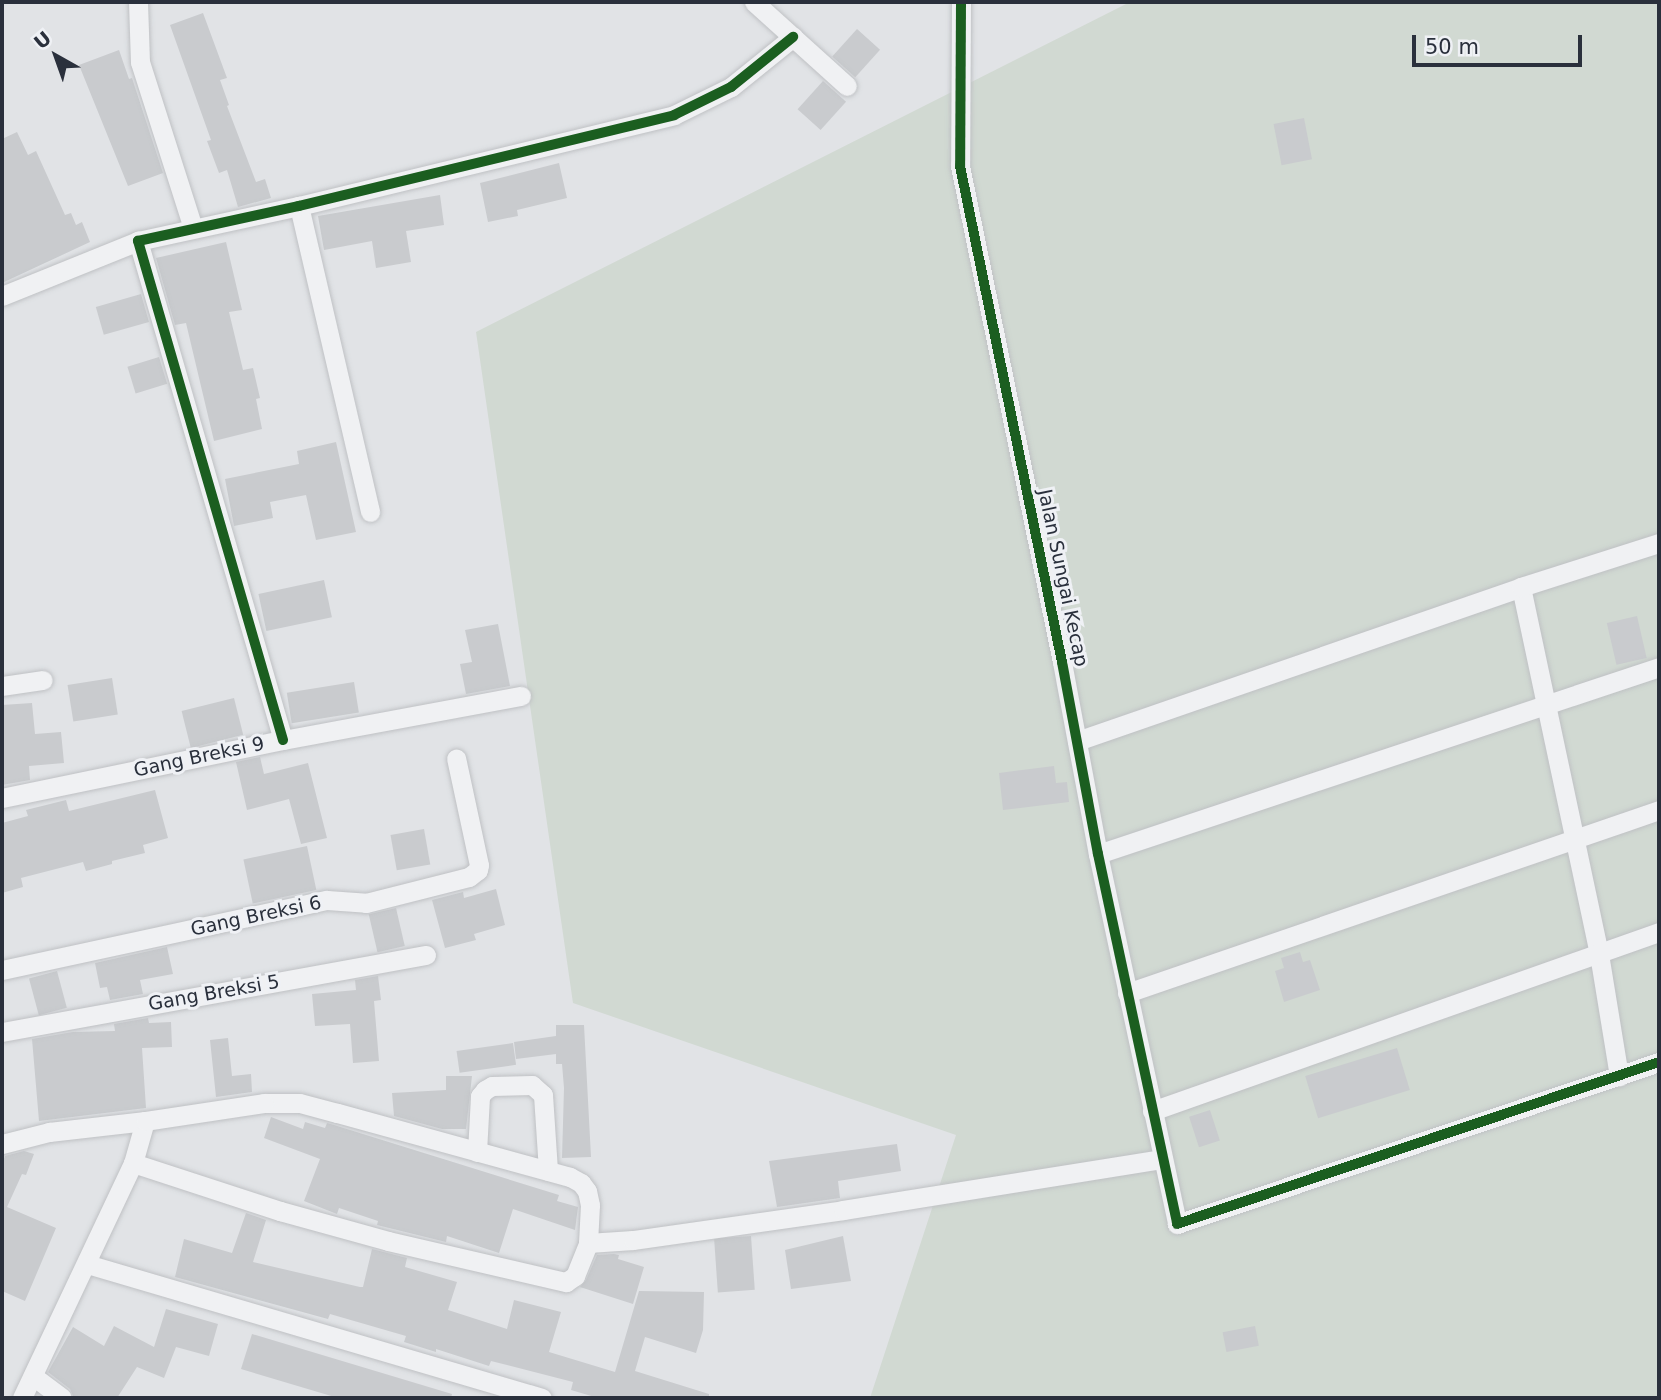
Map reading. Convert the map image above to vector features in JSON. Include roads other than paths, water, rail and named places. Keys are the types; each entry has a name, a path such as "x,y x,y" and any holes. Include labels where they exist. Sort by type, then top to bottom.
{"street":[{"path":"138,2 136,25 140,62 148,96 193,228"},
{"path":"754,2 847,86"},
{"name":"Jalan Sungai Kecap","path":"961,2 960,166 1098,854 1177,1224 1619,1076"},
{"path":"2,296 138,241 299,206 674,115 730,87 793,37"},
{"path":"299,206 370,512"},
{"path":"138,241 283,740"},
{"path":"1077,741 1521,587 1659,543"},
{"path":"1521,587 1599,954 1619,1076 1659,1062"},
{"path":"1098,854 1547,702 1659,667"},
{"path":"2,686 43,680"},
{"name":"Gang Breksi 9","path":"2,798 283,740 521,696"},
{"name":"Gang Breksi 6","path":"2,970 327,900 366,903 469,877 478,870 479,864 456,758"},
{"path":"1127,993 1659,810"},
{"path":"1152,1111 1659,932"},
{"name":"Gang Breksi 5","path":"2,1032 426,955"},
{"path":"477,1152 480,1096 492,1086 531,1085 543,1095 548,1171"},
{"path":"2,1144 49,1132 145,1122 264,1103 299,1103 570,1177 581,1183 587,1191 590,1205 588,1243 575,1276 566,1282 388,1241 280,1211 133,1163"},
{"path":"22,1398 133,1163 145,1122"},
{"path":"588,1243 632,1240 843,1210 1161,1159"},
{"path":"87,1264 542,1398"},
{"path":"33,1376 62,1398"}]}
